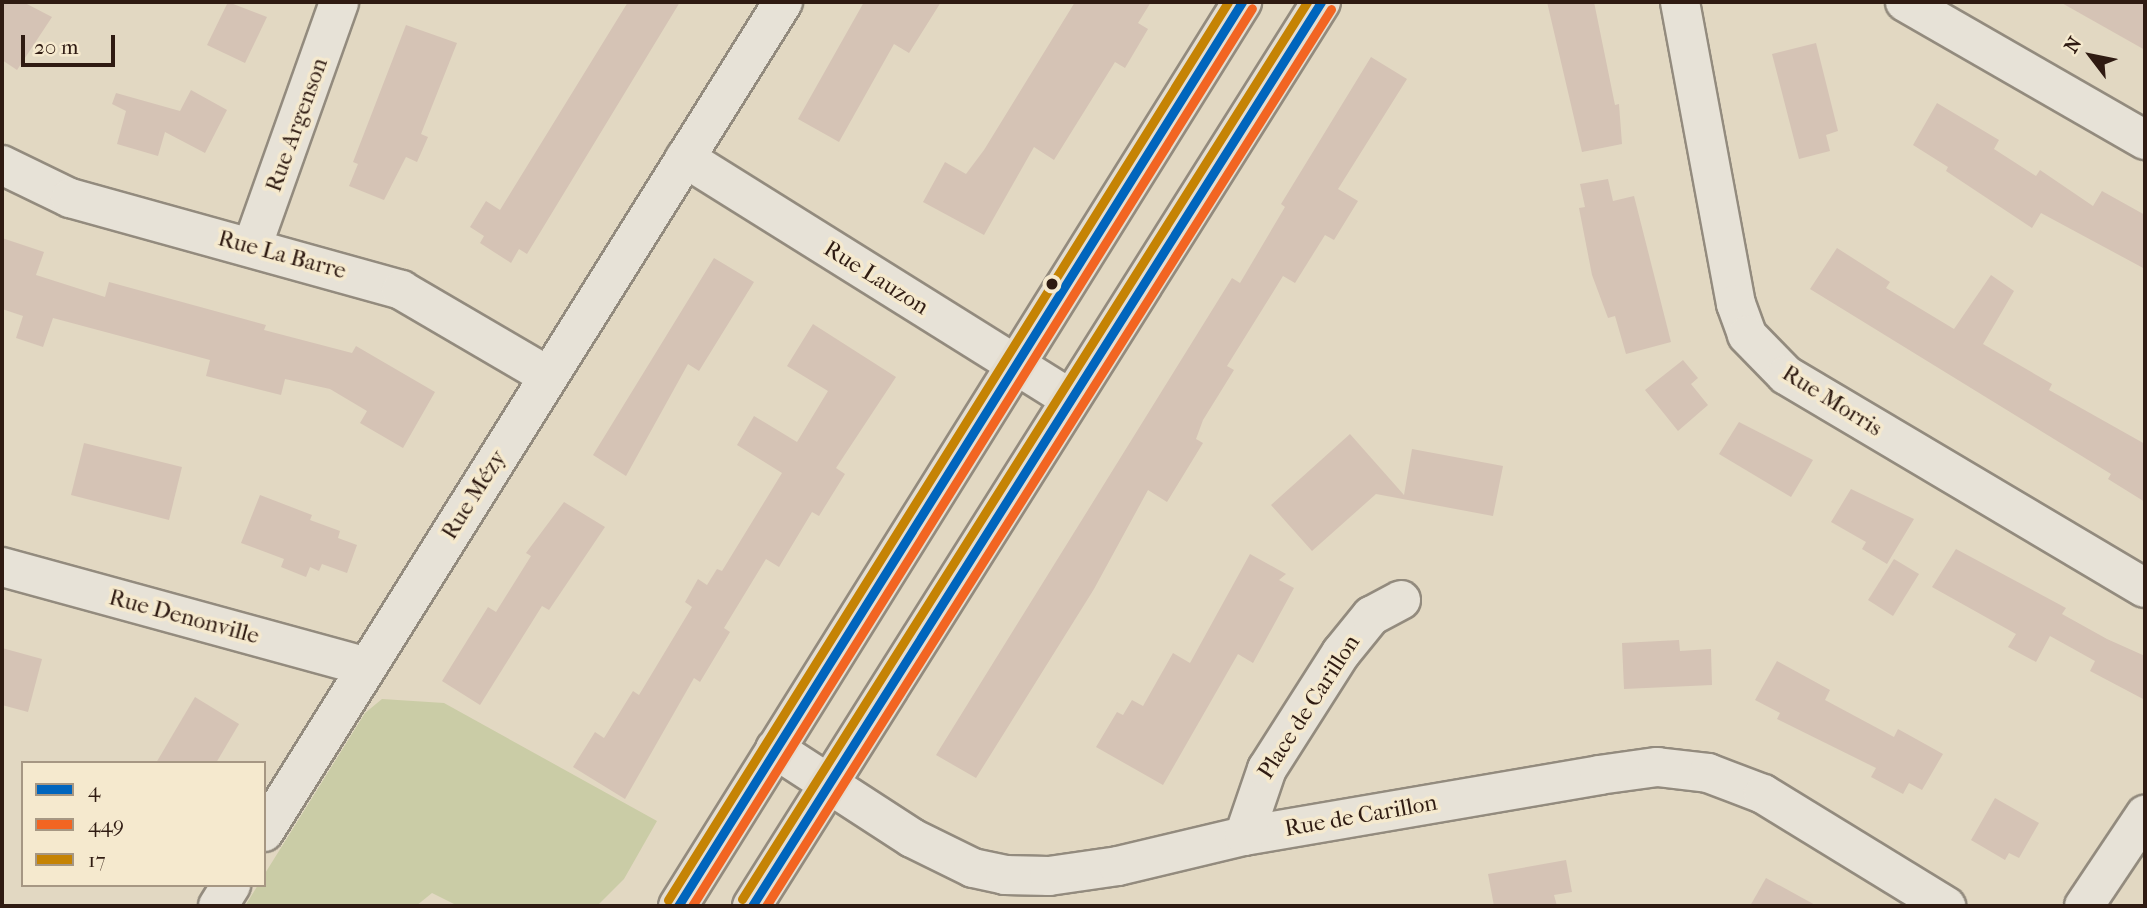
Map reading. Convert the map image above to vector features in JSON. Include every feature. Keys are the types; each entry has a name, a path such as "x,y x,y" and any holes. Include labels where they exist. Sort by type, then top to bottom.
{"main road":[{"path":"678,906 1242,2"},
{"path":"752,906 1068,397 1321,2"}],"street":[{"name":"Rue Argenson","path":"252,247 339,2"},
{"name":"Rue Mézy","path":"266,829 783,2"},
{"name":"Rue Morris","path":"1680,2 1736,304 1747,335 1786,375 2145,588"},
{"path":"1905,2 2145,140"},
{"name":"Rue Lauzon","path":"685,158 1068,397"},
{"name":"Rue La Barre","path":"2,165 70,198 401,290 548,376"},
{"name":"Rue Denonville","path":"2,567 367,667"},
{"name":"Place de Carillon","path":"1244,836 1267,769 1341,653 1371,616 1401,600"},
{"name":"Rue de Carillon","path":"775,749 946,856 1005,875 1049,876 1118,866 1244,836 1657,767 1708,773 1763,794 1946,906"},
{"path":"2084,906 2145,815"},
{"path":"218,906 230,887"}],"green space":[{"path":"382,699 444,703 657,821 624,879 597,906 458,906 432,893 416,906 245,906 257,887 266,887 266,872 365,713"}],"building":[{"path":"2,2 23,2 52,17 17,70 2,60"},
{"path":"228,2 267,17 245,63 207,45"},
{"path":"628,2 680,2 527,254 519,249 511,263 480,243 484,236 470,227 486,201 500,210"},
{"path":"864,2 941,2 909,53 894,44 839,142 798,119"},
{"path":"1075,2 1151,2 1138,23 1148,29 1125,68 1115,62 1054,160 1034,147 984,235 923,202 945,162 966,174 984,150"},
{"path":"1547,2 1594,2 1615,105 1619,104 1622,144 1582,152"},
{"path":"2060,2 2145,2 2145,50"},
{"path":"406,25 457,43 421,134 428,137 417,162 406,157 384,200 349,186 358,164 353,162"},
{"path":"1816,43 1838,131 1826,135 1830,151 1799,159 1772,54"},
{"path":"1371,57 1407,79 1338,189 1358,201 1334,240 1325,235 1295,283 1283,276 1227,366 1234,370 1203,420 1196,439 1203,443 1167,502 1148,490 1094,589 976,778 936,755 1232,278 1240,283 1285,207 1281,204"},
{"path":"191,90 227,110 205,153 165,132 158,156 117,144 126,111 112,104 116,93 180,111"},
{"path":"1937,103 1999,140 1994,149 2036,176 2040,170 2093,206 2102,191 2145,215 2145,269 2041,213 2032,228 1946,171 1948,167 1913,145"},
{"path":"1608,179 1613,201 1634,196 1671,342 1626,354 1615,316 1608,318 1592,275 1579,208 1585,207 1580,184"},
{"path":"2,238 44,252 36,275 105,297 109,282 266,325 264,330 352,353 356,346 435,392 403,448 360,423 367,411 330,389 285,379 281,395 206,376 210,360 53,318 43,347 16,338 23,316 2,309"},
{"path":"1837,248 1890,282 1886,288 1954,329 1991,275 2014,291 1983,344 2052,384 2049,390 2145,444 2145,502 2108,479 2111,474 1810,289"},
{"path":"714,258 754,282 699,371 688,364 626,476 593,455"},
{"path":"813,324 896,377 836,468 845,474 819,516 812,512 779,567 766,559 724,628 730,632 700,682 694,678 625,799 573,767 595,732 604,738 633,691 639,695 692,607 685,602 698,579 707,585 717,569 722,571 782,473 737,445 754,416 797,442 828,391 787,366"},
{"path":"1683,360 1698,378 1691,384 1708,405 1678,431 1645,390"},
{"path":"1739,422 1813,460 1791,497 1719,454"},
{"path":"1350,434 1404,495 1412,449 1503,466 1493,516 1376,494 1312,551 1271,505"},
{"path":"84,443 182,467 169,520 71,495"},
{"path":"1851,489 1914,519 1887,564 1862,549 1866,542 1831,522"},
{"path":"260,495 312,515 310,520 340,531 338,538 357,545 347,573 322,564 319,571 310,567 306,577 281,567 284,559 241,543"},
{"path":"564,502 605,527 549,610 542,606 480,705 442,681 488,607 496,612 531,556 526,553"},
{"path":"1956,549 2066,608 2062,614 2145,656 2145,700 2090,671 2095,661 2050,636 2036,662 2008,647 2016,634 1932,587"},
{"path":"1250,554 1286,574 1279,580 1294,588 1253,663 1238,654 1163,785 1096,747 1117,712 1123,715 1132,700 1143,706 1173,653 1190,663"},
{"path":"1894,559 1919,574 1893,616 1868,600"},
{"path":"1679,640 1680,651 1711,649 1712,685 1624,689 1622,643"},
{"path":"2,648 42,659 28,712 2,705"},
{"path":"1777,661 1830,690 1825,700 1894,737 1898,729 1943,754 1922,790 1909,783 1903,794 1871,777 1876,768 1777,719 1780,713 1755,700"},
{"path":"195,697 239,724 217,761 157,761"},
{"path":"1995,798 2039,823 2019,858 2009,853 2005,860 1971,840"},
{"path":"1566,860 1572,892 1554,895 1557,906 1494,906 1488,874"},
{"path":"1766,878 1817,906 1750,906"}],"transit line":[{"name":"17","path":"668,900 1228,2"},
{"name":"4","path":"678,906 1242,2"},
{"name":"17","path":"742,899 1307,2"},
{"name":"4","path":"752,906 1321,2"},
{"name":"449","path":"692,906 1252,8"},
{"name":"449","path":"766,906 1331,9"}]}
